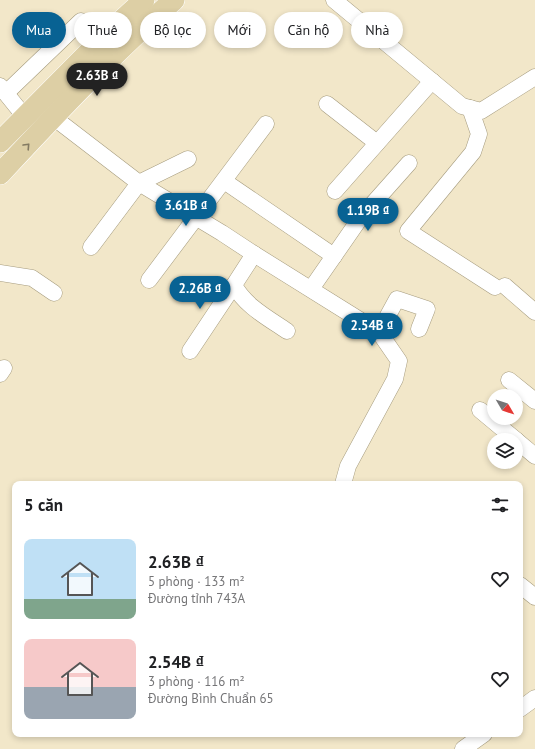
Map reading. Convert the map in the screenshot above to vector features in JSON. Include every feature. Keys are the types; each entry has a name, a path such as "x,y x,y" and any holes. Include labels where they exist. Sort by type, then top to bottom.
{"main road":[{"path":"131,12 144,0"},
{"path":"132,39 174,0"},
{"path":"0,142 93,48"},
{"path":"0,174 122,48"}],"street":[{"path":"334,0 462,106 481,111 535,77"},
{"path":"25,117 3,90 74,27"},
{"path":"335,191 432,81"},
{"path":"327,104 377,143"},
{"path":"470,108 479,134 473,152 408,231 500,286 535,312"},
{"path":"53,118 139,182 379,332 400,361 395,379 348,466 345,481"},
{"path":"149,280 266,124"},
{"path":"91,247 139,182 188,159"},
{"path":"311,289 361,217 409,163"},
{"path":"224,181 334,256"},
{"path":"190,351 254,254"},
{"path":"0,273 32,278 54,293"},
{"path":"234,285 238,294 246,302 287,331"},
{"path":"379,332 397,300 427,309 419,329"},
{"path":"509,380 535,401"},
{"path":"480,410 508,433"},
{"path":"523,446 535,456"},
{"path":"523,587 535,597"},
{"path":"523,707 535,698"},
{"path":"463,749 480,737"}]}
